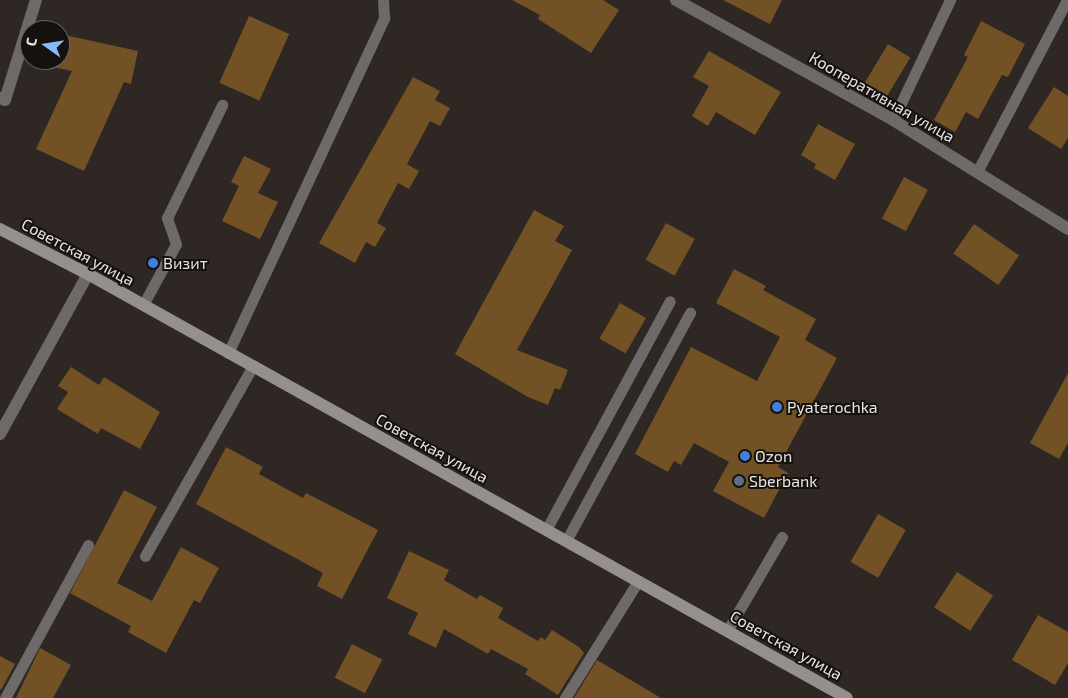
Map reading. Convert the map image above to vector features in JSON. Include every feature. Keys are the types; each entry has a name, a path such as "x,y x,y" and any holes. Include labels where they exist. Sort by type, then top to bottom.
{"street":[{"path":"0,98 5,100 36,0"},
{"name":"Кооперативная улица","path":"682,1 893,120 1068,228"},
{"name":"Советская улица","path":"0,229 88,274 847,698"},
{"path":"0,434 88,274"}],"lane":[{"path":"228,352 384,18 383,0"},
{"path":"893,120 950,0"},
{"path":"977,172 1067,0"},
{"path":"143,305 176,244 167,218 222,105"},
{"path":"546,530 670,301"},
{"path":"566,541 690,313"},
{"path":"145,556 253,366"},
{"path":"727,631 782,537"},
{"path":"5,698 88,545"},
{"path":"565,698 638,581"}],"building":[{"path":"512,0 603,0 619,10 591,53 538,19 540,15"},
{"path":"723,0 782,0 770,24"},
{"path":"249,16 289,34 260,101 219,83"},
{"path":"981,21 1025,44 1008,77 1002,75 978,119 966,112 955,132 934,120 968,57 964,55"},
{"path":"70,36 138,51 131,84 124,82 84,171 36,149 72,71 67,70 70,70"},
{"path":"888,44 910,57 887,96 865,83"},
{"path":"709,51 781,92 755,135 716,112 708,126 692,116 709,86 693,77"},
{"path":"413,77 440,91 435,100 450,108 440,126 430,121 407,164 419,171 409,189 398,183 377,223 386,228 375,247 366,242 355,263 319,243"},
{"path":"1054,87 1068,96 1068,138 1061,149 1028,128"},
{"path":"818,124 855,144 835,180 814,168 816,164 801,155"},
{"path":"244,156 271,169 258,193 278,202 260,239 222,221 239,186 231,182"},
{"path":"904,177 928,190 906,231 882,218"},
{"path":"534,210 564,226 555,241 572,250 517,350 568,370 560,390 555,388 548,405 528,397 455,354"},
{"path":"666,223 695,239 675,276 646,260"},
{"path":"974,224 1019,256 998,285 953,253"},
{"path":"734,269 766,286 763,290 816,319 805,340 837,358 778,467 788,473 764,518 713,491 729,462 694,443 681,465 674,461 668,472 635,454 691,347 757,381 780,337 716,303"},
{"path":"620,303 646,318 625,354 600,339"},
{"path":"71,367 99,385 104,377 160,412 140,449 101,428 98,434 57,409 68,392 58,386"},
{"path":"1068,373 1068,443 1059,459 1030,443"},
{"path":"226,447 263,467 259,474 303,498 306,493 378,530 342,599 317,586 323,573 196,504"},
{"path":"124,490 157,507 117,583 152,601 181,547 219,568 200,603 194,600 166,653 128,632 131,626 70,593"},
{"path":"878,514 906,530 878,578 850,562"},
{"path":"409,551 449,570 444,580 477,599 480,595 503,608 498,618 538,641 541,637 545,640 552,630 579,647 584,653 558,695 525,674 528,669 491,649 488,654 444,629 436,648 408,634 418,613 387,598"},
{"path":"957,572 993,595 970,631 934,607"},
{"path":"1038,615 1068,632 1068,663 1055,685 1012,660"},
{"path":"352,644 382,659 365,693 335,678"},
{"path":"40,648 71,665 53,698 16,698"},
{"path":"0,656 15,664 1,690 0,689"},
{"path":"597,660 661,698 574,698"}],"place":[{"name":"Визит","path":"153,263"},
{"name":"Pyaterochka","path":"777,407"},
{"name":"Ozon","path":"745,456"},
{"name":"Sberbank","path":"739,481"}]}
